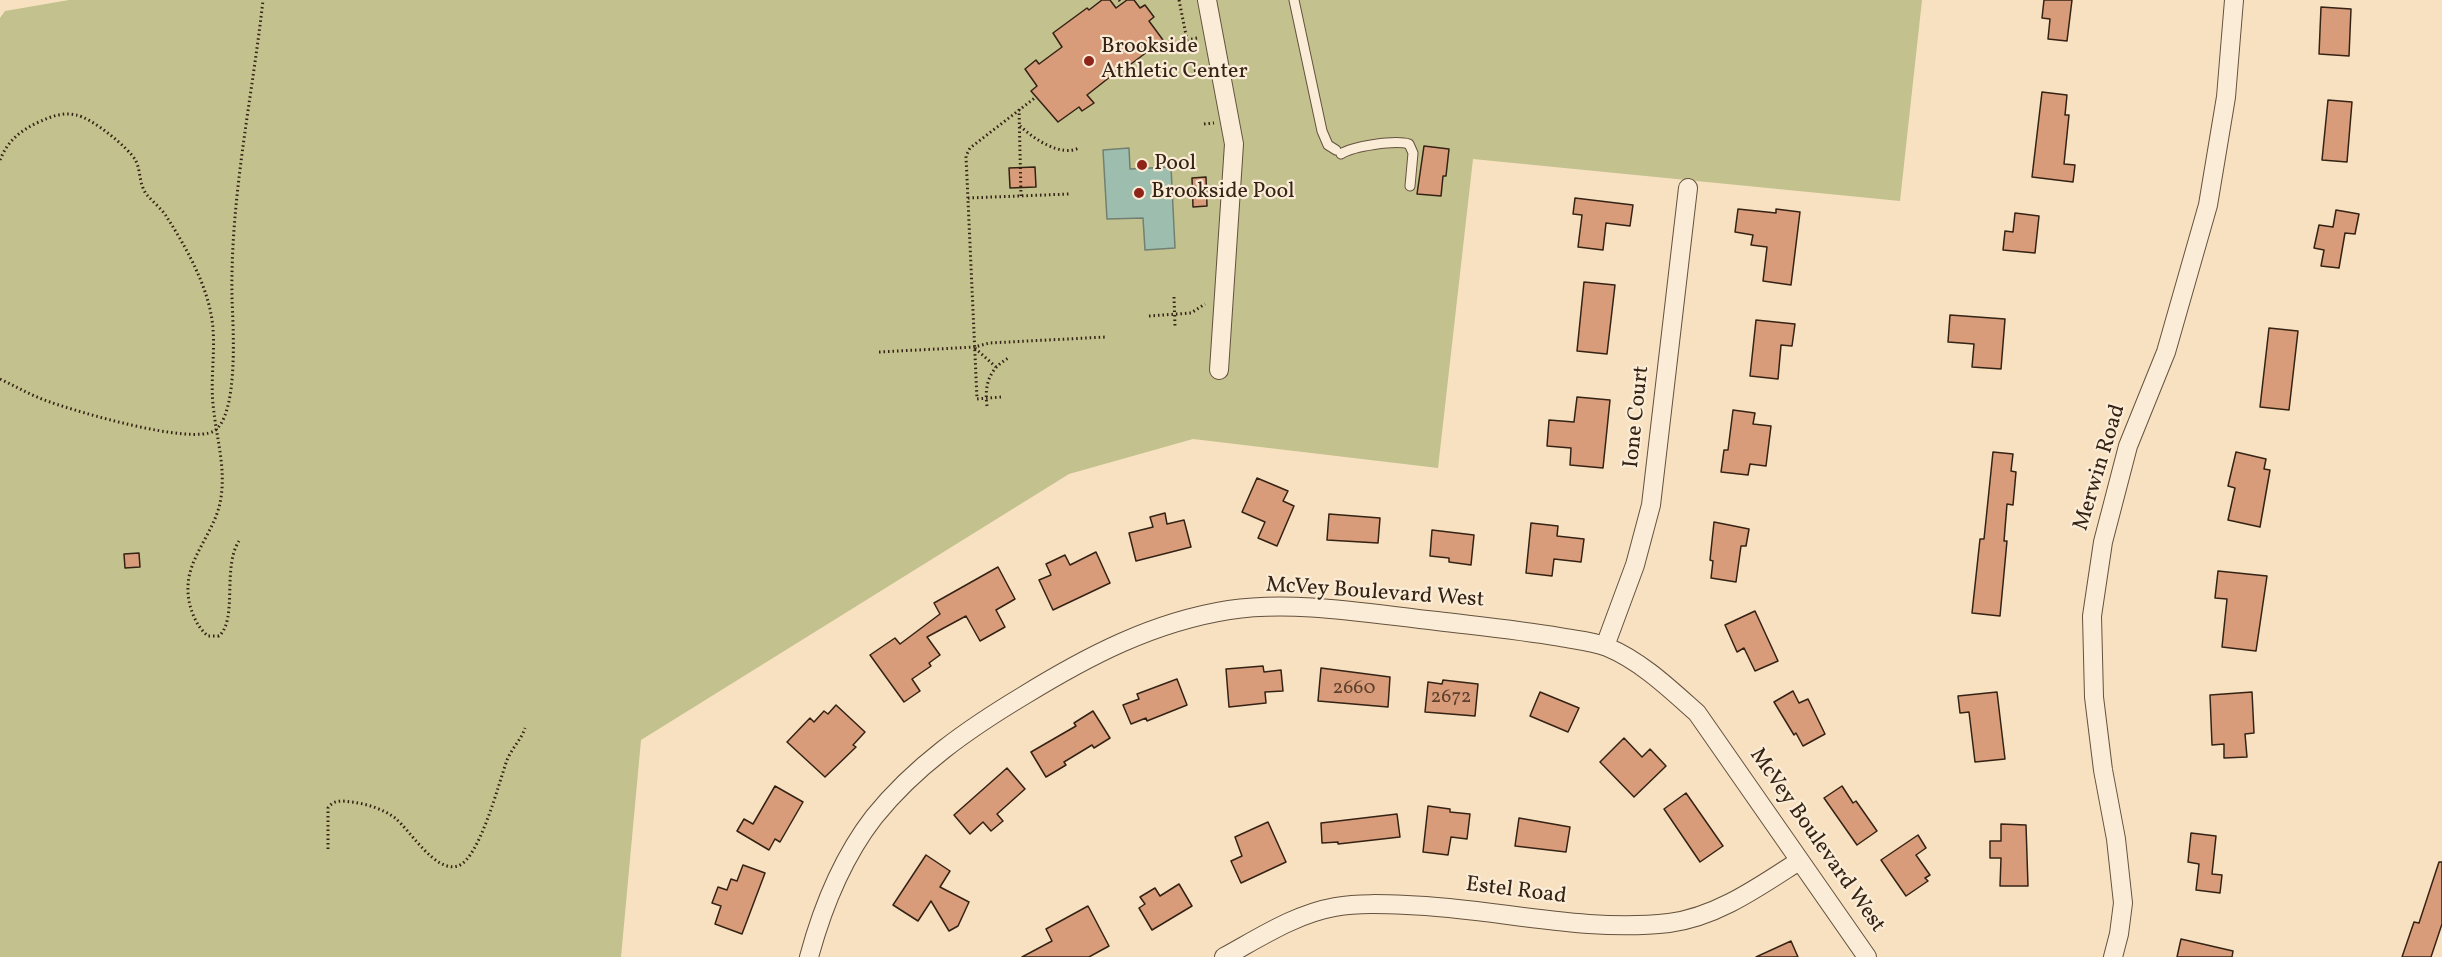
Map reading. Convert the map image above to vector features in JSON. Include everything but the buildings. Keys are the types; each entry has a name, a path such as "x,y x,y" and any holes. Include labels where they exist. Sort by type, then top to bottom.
{"street":[{"path":"1207,0 1234,144 1219,370"},
{"name":"Merwin Road","path":"2113,957 2119,934 2122,903 2116,839 2103,770 2094,697 2092,616 2103,542 2128,446 2166,352 2208,205 2226,97 2234,0"},
{"name":"Ione Court","path":"1605,646 1635,565 1652,505 1688,188"},
{"name":"McVey Boulevard West","path":"809,957 817,927 835,884 873,818 929,760 974,725 1066,669 1135,636 1185,619 1232,610 1275,607 1330,610 1524,631 1605,646 1632,660 1671,689 1697,713 1867,957"},
{"name":"Estel Road","path":"1224,957 1297,918 1334,907 1370,904 1435,906 1585,924 1670,923 1715,910 1799,861"}],"lane":[{"path":"1294,0 1323,136 1328,145 1338,152 1354,148 1409,144 1413,153 1410,186"}],"path":[{"path":"0,379 50,402 141,427 199,435 217,428 226,411 230,385 234,213 240,160 254,84 263,0"},
{"path":"1001,397 977,399 966,161 968,151 1036,97"},
{"path":"1019,110 1021,196"},
{"path":"0,160 14,137 49,117 65,114 86,118 117,141 133,157 143,188 168,219 192,265 209,307 214,350 212,402 222,460 220,501 215,520 190,572 188,584 192,611 201,629 208,636 219,636 227,625 231,560 239,541"},
{"path":"1204,124 1217,122 1218,129"},
{"path":"1020,126 1034,138 1054,148 1070,151 1079,148"},
{"path":"968,198 1069,194"},
{"path":"1174,297 1175,326"},
{"path":"1149,316 1196,312 1208,299"},
{"path":"879,352 975,348 989,343 1106,336"},
{"path":"975,348 996,367"},
{"path":"987,406 989,378 996,367 1010,357"},
{"path":"328,849 328,808 334,802 346,801 387,813 402,824 439,863 450,867 460,865 478,842 508,758 521,740 525,728"}],"shaded area":[{"path":"69,0 1922,0 1900,201 1473,159 1438,468 1193,439 1069,474 641,740 621,957 0,957 0,18 5,11"},
{"name":"Brookside Pool","path":"1129,148 1130,169 1171,167 1175,248 1145,250 1143,218 1107,219 1103,150"}],"place":[{"name":"Brookside Athletic Center","path":"1089,61"},
{"name":"Pool","path":"1142,165"},
{"name":"Brookside Pool","path":"1139,193"}]}
